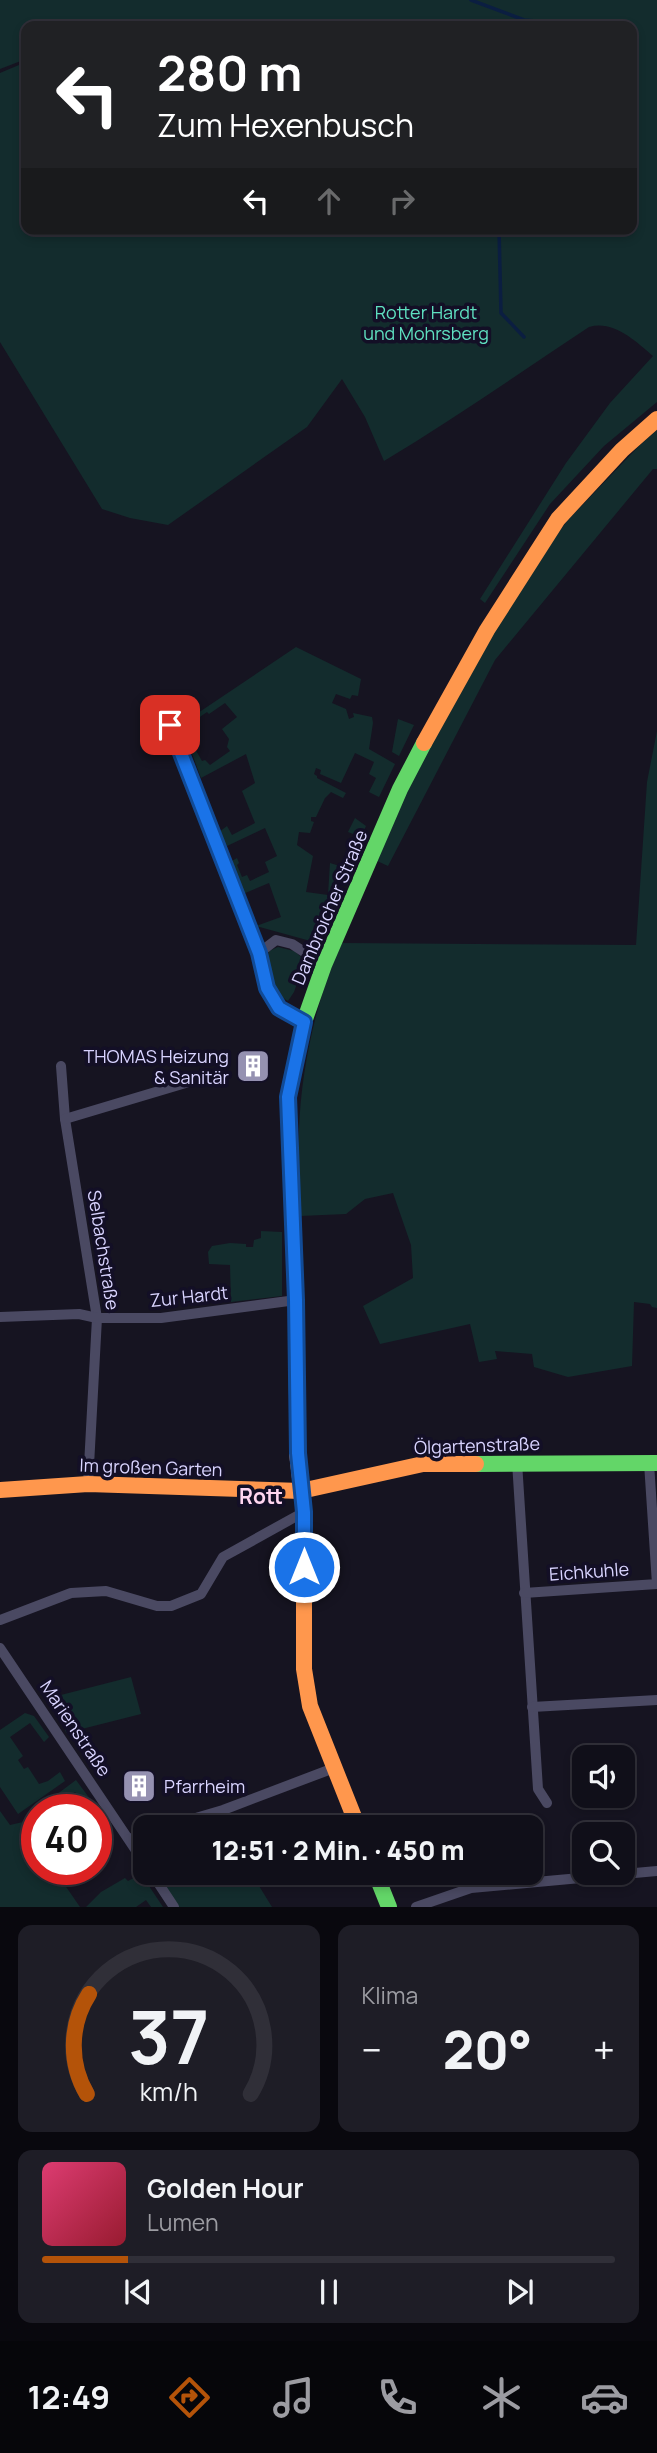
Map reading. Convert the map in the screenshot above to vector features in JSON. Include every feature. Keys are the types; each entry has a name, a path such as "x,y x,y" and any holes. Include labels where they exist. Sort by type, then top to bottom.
{"street":[{"name":"Dambroicher Straße","path":"353,1815 310,1706 304,1669 304,1512 298,1453 296,1300 288,1097 304,1022 324,965 400,789 486,630 558,519 615,456 657,419"},
{"path":"170,725 259,953 267,988 279,1008 304,1022"},
{"path":"259,953 276,940 292,944 324,965"},
{"name":"Selbachstraße","path":"61,1066 65,1119 97,1318 88,1483"},
{"path":"65,1119 189,1082"},
{"name":"Zur Hardt","path":"0,1317 79,1314 97,1318 161,1318 296,1300"},
{"name":"Eichkuhle","path":"517,1462 538,1789 547,1803"},
{"path":"653,1463 657,1584"},
{"name":"Ölgartenstraße","path":"301,1490 423,1464 653,1463"},
{"name":"Im großen Garten","path":"0,1490 88,1483 301,1490"},
{"path":"0,1620 71,1593 106,1591 158,1606 171,1606 201,1594 223,1557 304,1512"},
{"name":"Eichkuhle","path":"524,1594 657,1584"},
{"name":"Marienstraße","path":"0,1648 133,1845"},
{"path":"533,1707 657,1700"},
{"path":"206,1815 334,1768"},
{"path":"129,1839 133,1838"},
{"path":"416,1907 471,1888 657,1871"},
{"path":"160,1885 174,1907"},
{"path":"380,1885 389,1907"}],"green space":[{"name":"Rotter Hardt und Mohrsberg","path":"0,0 657,0 657,402 604,446 550,504 485,603 480,599 566,463 610,403 653,356 624,333 607,326 589,327 384,461 365,417 342,379 307,427 168,525 130,518 102,509 0,342 0,73 21,64 21,235 637,235 637,21 21,21 21,61 0,69"},
{"path":"657,430 657,469 653,469 495,660 388,866 375,860 416,769 519,587 567,521"},
{"path":"296,647 361,679 358,696 352,695 350,699 336,694 332,703 346,709 349,719 354,717 353,713 372,717 369,749 395,764 379,797 369,792 376,778 369,774 374,762 355,753 341,783 320,774 321,770 316,768 314,774 317,778 346,793 343,798 331,792 316,817 311,817 314,822 310,833 299,832 297,845 313,856 306,892 328,895 330,863 346,868 314,942 256,926 281,917 269,883 243,894 232,861 237,858 242,877 247,875 250,881 269,872 265,862 277,856 265,828 227,846 219,832 227,826 232,835 255,823 242,791 255,783 246,754 201,778 190,748 194,747 202,761 205,760 210,765 230,751 227,747 229,739 222,729 237,717 225,703 181,730 180,725"},
{"path":"398,719 414,725 399,756 392,752"},
{"path":"657,731 657,1308 650,1304 634,1302 632,1366 568,1377 534,1367 532,1354 495,1351 497,1359 479,1362 470,1324 380,1344 363,1306 413,1278 411,1245 393,1193 365,1199 346,1214 300,1216 299,1130 303,1083 317,1011 342,943 636,945 647,782"},
{"path":"355,818 366,826 361,837 348,832"},
{"path":"278,947 294,951 305,960 288,1001 278,992 269,971 269,951"},
{"path":"261,1231 282,1232 282,1296 231,1302 230,1265 209,1264 208,1252 212,1246 230,1243 253,1247 254,1240 261,1238"},
{"path":"131,1677 141,1714 66,1733 57,1696"},
{"path":"25,1713 34,1716 49,1737 44,1742 30,1723 10,1737 23,1756 18,1760 24,1769 28,1767 39,1784 60,1772 65,1781 46,1794 21,1794 21,1812 18,1814 0,1787 0,1730"},
{"path":"76,1780 86,1794 75,1792 57,1794"},
{"path":"0,1811 10,1825 21,1822 21,1885 65,1885 80,1907 0,1907"},
{"path":"125,1878 128,1881 133,1878 133,1885 148,1885 163,1907 151,1907 146,1900 136,1907 86,1907 101,1892"},
{"path":"164,1885 258,1885 272,1907 178,1907"}],"waterway":[{"path":"471,0 524,20 536,21"},
{"path":"499,235 501,313 524,337"}],"traffic: fast":[{"path":"297,1397 288,1096 304,1022 324,965 400,789 424,743"},
{"path":"476,1464 657,1463"},
{"path":"380,1885 389,1907"}],"traffic: slow":[{"path":"424,743 487,630 558,519 622,450 657,419"},
{"path":"297,1397 297,1453 304,1512 304,1669 310,1706 353,1815"},
{"path":"0,1490 88,1484 301,1491 423,1464 476,1464"}],"place":[{"name":"THOMAS Heizung & Sanitär","path":"253,1066"},
{"name":"Pfarrheim","path":"139,1786"}],"district":[{"name":"Rott","path":"261,1496"}],"route":[{"path":"170,725 259,953 267,988 279,1008 304,1022 288,1097 296,1300 298,1453 304,1512 304,1567"}]}
